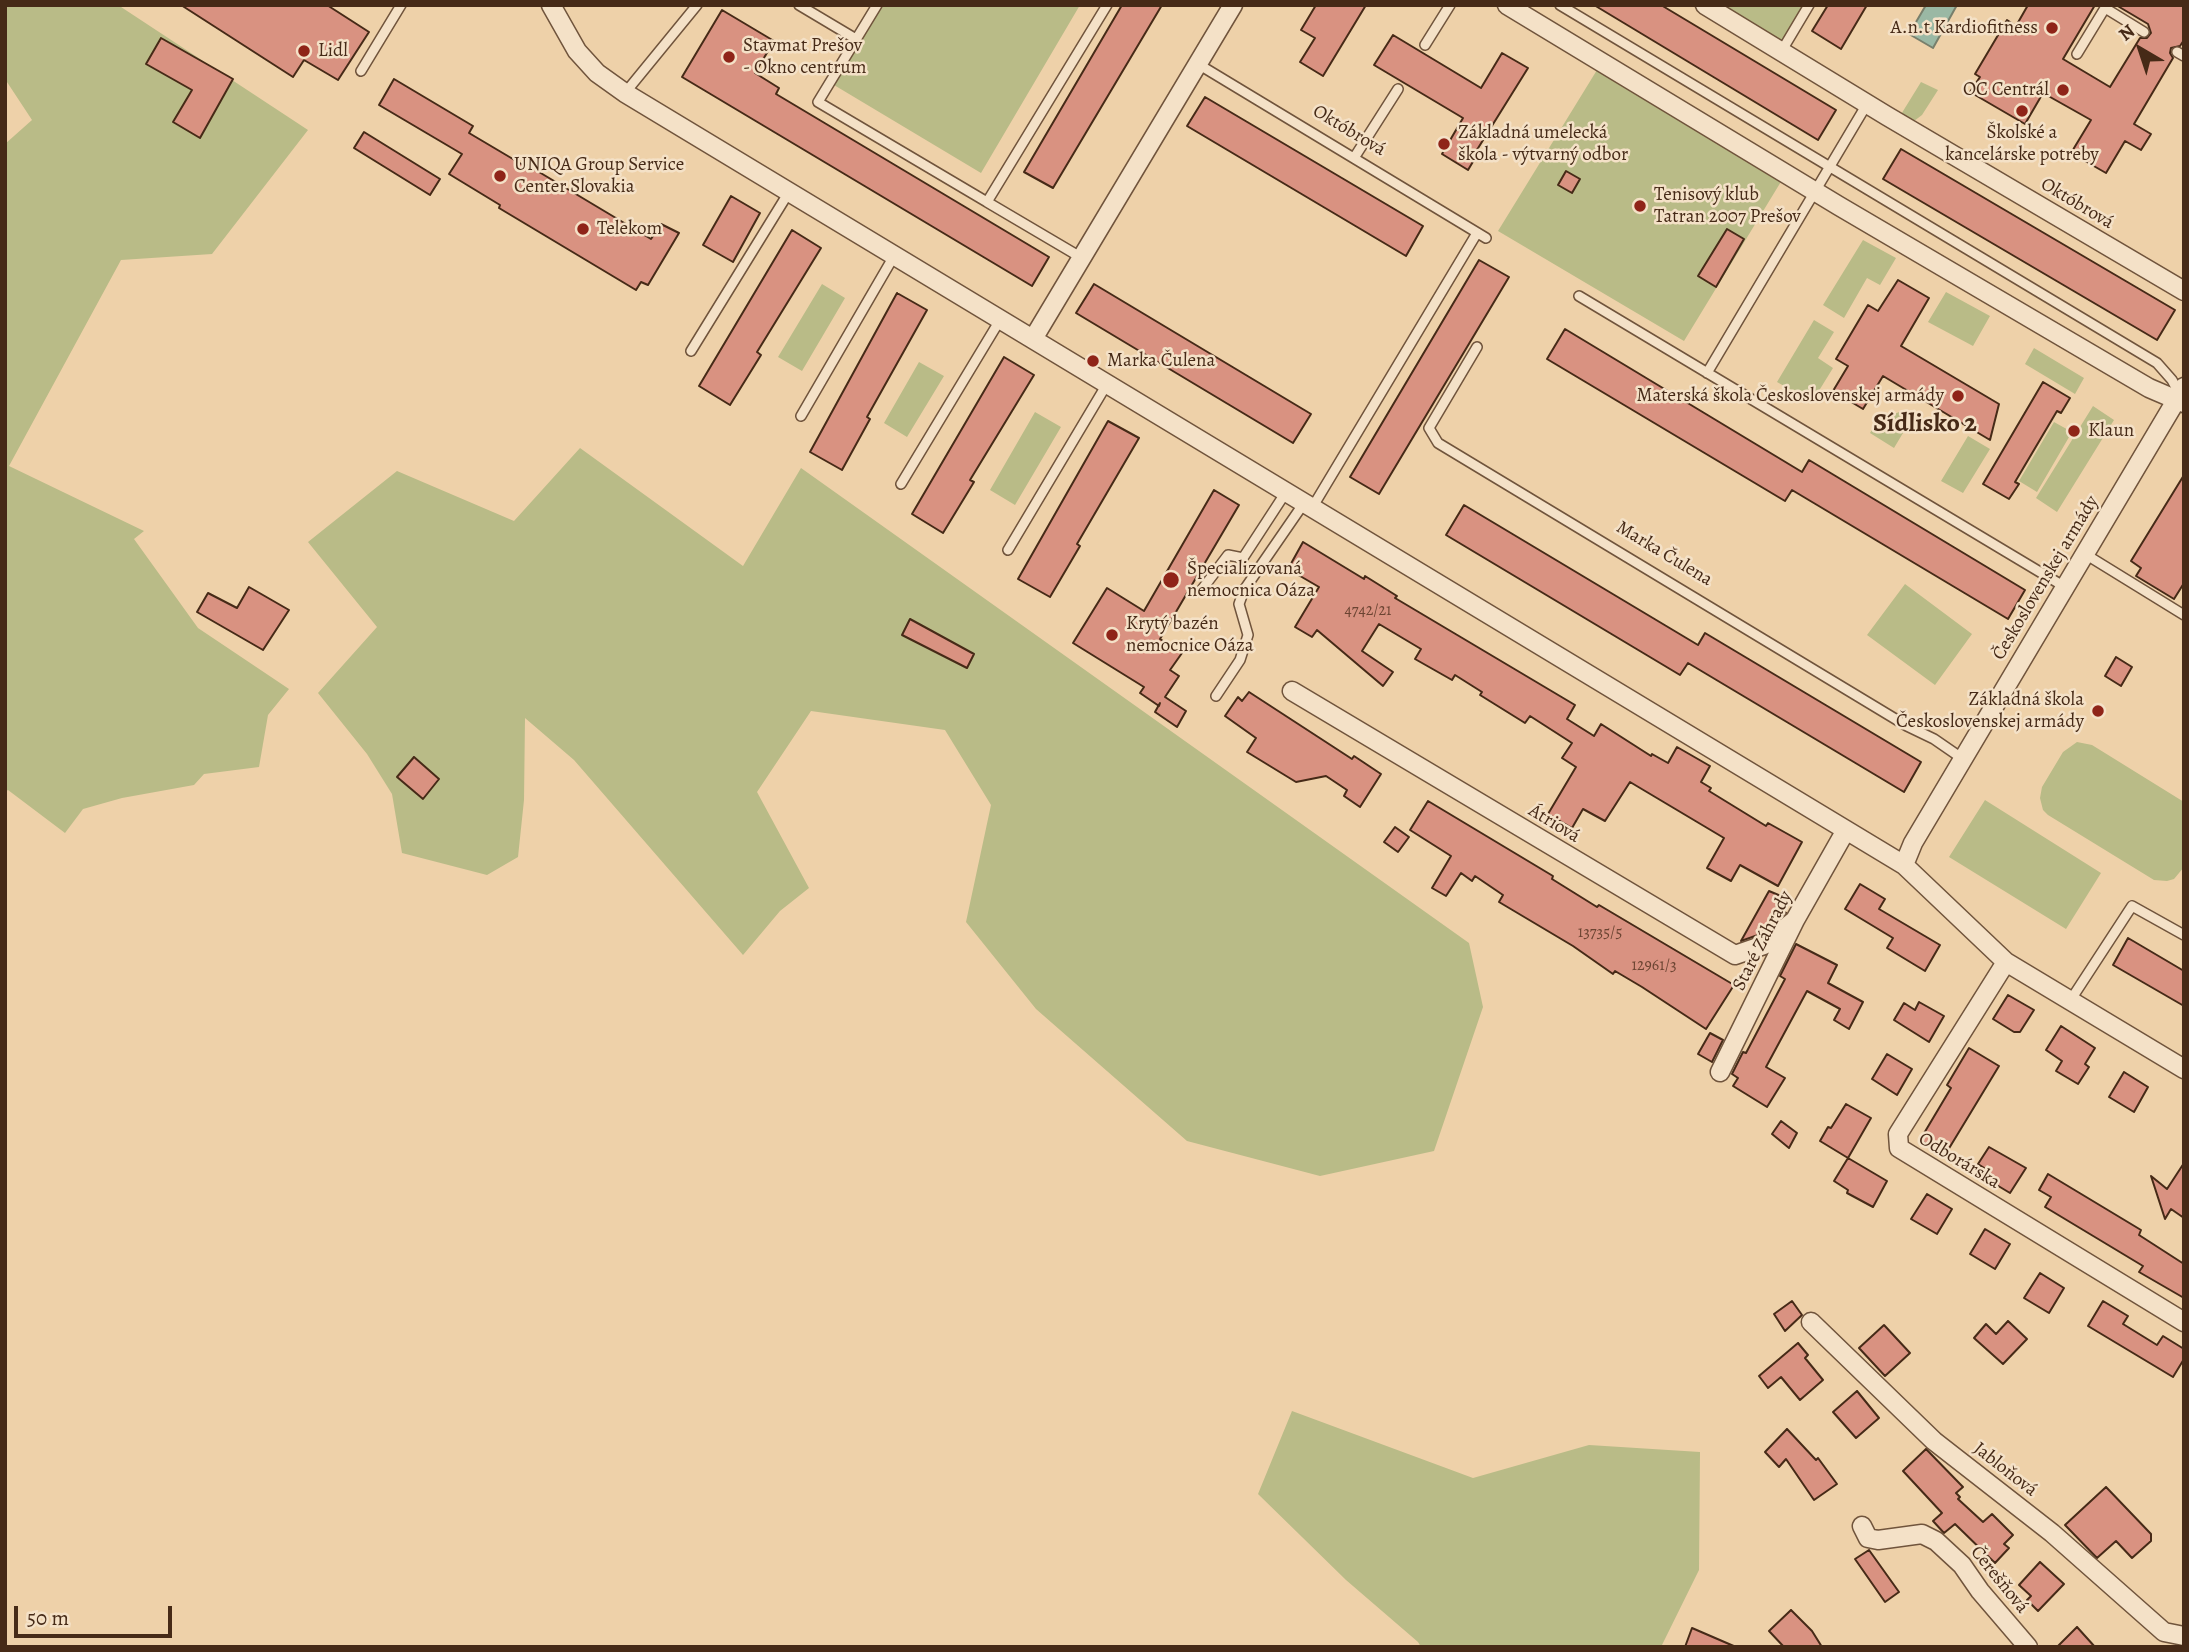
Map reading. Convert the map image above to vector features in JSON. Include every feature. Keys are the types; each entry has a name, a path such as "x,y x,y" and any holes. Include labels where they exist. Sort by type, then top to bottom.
{"street":[{"path":"551,5 577,51 597,73 625,93 1904,865 2006,962 2184,1069"},
{"path":"1033,339 1233,5"},
{"path":"1507,5 1813,191 2149,388 2181,396"},
{"name":"Októbrová","path":"1705,5 2184,291"},
{"name":"Československej armády","path":"1904,865 1913,843 2181,396"},
{"name":"Átriová","path":"1292,691 1735,956 1764,945 1795,920"},
{"name":"Staré Záhrady","path":"1720,1072 1795,920 1846,830"},
{"name":"Odborárska","path":"2006,962 1898,1134 1899,1148 2184,1322"},
{"name":"Jabloňová","path":"1811,1322 1934,1441 2052,1533 2166,1639 2184,1636"},
{"name":"Čerešňová","path":"1862,1526 1868,1538 1878,1540 1923,1534 1936,1541 1962,1565 2028,1647"}],"lane":[{"path":"361,71 401,5"},
{"path":"625,93 697,5"},
{"path":"799,5 856,39"},
{"path":"877,5 818,102 1082,258"},
{"path":"987,202 1107,5"},
{"path":"1425,45 1450,5"},
{"path":"1560,5 2157,363 2172,380 2181,396"},
{"path":"1781,52 1809,5"},
{"path":"2077,54 2105,8 2144,32"},
{"name":"Októbrová","path":"1198,64 1482,236 1308,505"},
{"path":"1354,159 1398,89"},
{"path":"1707,373 1867,104"},
{"path":"691,351 789,192"},
{"path":"801,416 894,256"},
{"path":"1579,296 2065,587"},
{"path":"901,484 1000,320"},
{"name":"Marka Čulena","path":"1477,347 1429,428 1438,443 1907,726 1934,739 1963,759"},
{"path":"1008,550 1107,384"},
{"path":"1200,592 1228,555 1242,558 1286,492"},
{"path":"1216,696 1240,660 1248,635 1239,604 1244,590 1308,505"},
{"path":"2085,554 2184,615"},
{"path":"2070,1001 2132,906 2184,935"}],"green space":[{"path":"5,5 118,5 308,130 212,254 121,260 9,466 144,531 134,539 198,628 289,689 268,715 259,767 204,774 194,785 122,798 83,809 65,833 8,790 5,792 5,144 32,120 5,79"},
{"path":"881,5 1080,5 981,173 834,85"},
{"path":"1718,5 1814,5 1787,48"},
{"name":"Tenisový klub Tatran 2007 Prešov","path":"1597,70 1782,180 1684,341 1498,231"},
{"path":"1921,82 1938,90 1922,115 1909,121 1900,116"},
{"path":"1863,240 1896,258 1880,285 1867,278 1844,318 1823,305"},
{"path":"822,284 845,298 802,371 778,357"},
{"path":"1946,292 1990,316 1973,346 1928,322"},
{"path":"1814,320 1834,332 1818,358 1833,368 1812,402 1777,382"},
{"path":"2034,348 2084,378 2075,394 2025,364"},
{"path":"919,362 944,376 907,437 884,423"},
{"path":"2093,406 2114,420 2057,512 2036,498"},
{"path":"1902,411 1912,418 1894,448 1870,433 1878,420"},
{"path":"1035,412 1061,427 1015,505 990,490"},
{"path":"2054,422 2072,432 2037,492 2019,481"},
{"path":"1968,436 1990,449 1963,493 1941,481"},
{"path":"580,448 743,566 801,468 1469,943 1483,1007 1434,1151 1320,1176 1187,1141 1036,1009 966,922 991,805 945,730 811,711 757,792 809,888 780,911 743,955 574,760 525,718 524,800 518,857 487,875 402,853 392,794 367,754 318,693 377,627 308,542 397,471 514,521"},
{"path":"1905,584 1972,634 1935,685 1867,635"},
{"path":"2077,742 2092,745 2184,802 2184,867 2174,879 2154,880 2043,810 2040,798 2042,787 2063,752"},
{"path":"1985,800 2101,873 2066,929 1949,857"},
{"path":"1292,1411 1473,1478 1589,1445 1700,1452 1699,1570 1661,1647 1421,1647 1346,1580 1258,1494"}],"shaded area":[{"path":"1926,5 1957,5 1933,48 1909,34"}],"building":[{"name":"Lidl","path":"181,5 327,5 369,32 338,80 304,60 293,77"},
{"path":"1122,5 1162,5 1053,188 1024,172"},
{"path":"1316,5 1366,5 1323,76 1300,62 1315,38 1301,30"},
{"path":"1594,5 1661,5 1836,110 1818,140"},
{"path":"1828,5 1867,5 1841,49 1812,31"},
{"name":"OC Centrál","path":"2028,5 2095,5 2063,59 2110,87 2140,38 2147,38 2151,33 2148,24 2116,5 2184,5 2184,40 2180,46 2171,48 2173,58 2134,124 2151,134 2141,150 2125,141 2106,173 2071,153 2091,120 2043,93 2025,124 1970,92 1980,77 1975,74 2007,20 2016,26"},
{"path":"722,10 774,41 755,73 779,88 776,94 1049,257 1032,286 682,77"},
{"path":"1393,35 1481,88 1502,53 1528,68 1475,153 1477,155 1468,170 1442,154 1463,118 1374,65"},
{"path":"161,38 233,79 200,138 173,122 192,90 146,64"},
{"name":"Telekom","path":"394,79 473,126 469,133 651,239 661,224 679,233 648,285 641,282 636,290 499,208 500,205 449,174 462,154 379,105"},
{"path":"1205,97 1423,226 1406,256 1187,126"},
{"path":"364,132 440,179 430,195 354,148"},
{"path":"1901,149 2175,310 2157,340 1883,179"},
{"path":"1566,171 1580,179 1572,193 1558,185"},
{"path":"731,196 760,213 733,262 703,245"},
{"path":"1727,229 1744,239 1716,287 1698,276"},
{"path":"792,230 821,248 757,352 761,355 730,405 699,386"},
{"path":"1479,260 1509,277 1379,494 1350,477"},
{"path":"1898,280 1929,298 1901,346 1999,404 1990,440 1883,376 1863,409 1833,391 1848,366 1836,359 1868,305 1878,311"},
{"path":"1094,284 1311,414 1293,443 1076,313"},
{"path":"897,293 927,310 867,417 870,419 842,470 810,452"},
{"path":"1565,329 1802,472 1809,460 2025,590 2008,619 1792,490 1785,501 1547,359"},
{"path":"1004,357 1034,375 970,480 974,482 943,533 912,514"},
{"path":"2043,382 2070,398 2061,413 2057,411 2015,482 2019,484 2009,499 1983,484"},
{"path":"1108,421 1139,438 1077,544 1080,546 1050,597 1018,579"},
{"path":"2184,475 2184,583 2174,599 2136,576 2141,568 2131,561"},
{"path":"1214,490 1239,505 1160,639 1182,653 1170,670 1179,676 1165,697 1186,711 1177,727 1155,712 1159,706 1140,693 1144,687 1073,643 1107,588 1144,611"},
{"path":"1464,505 1698,645 1705,633 1921,762 1904,792 1688,663 1680,675 1446,535"},
{"path":"1303,542 1364,579 1365,576 1397,596 1395,598 1575,705 1567,719 1594,736 1601,724 1651,756 1652,754 1668,763 1677,747 1710,766 1701,782 1711,788 1709,791 1766,826 1768,823 1802,842 1778,886 1740,865 1731,881 1707,868 1724,838 1630,782 1605,821 1583,809 1572,828 1548,814 1576,767 1562,758 1572,743 1530,716 1525,723 1480,695 1482,692 1455,675 1452,680 1415,659 1421,649 1379,624 1362,651 1393,672 1383,686 1317,630 1312,637 1295,627 1319,587 1288,569"},
{"path":"249,587 289,610 263,650 197,612 208,593 237,608"},
{"path":"910,619 974,654 967,668 902,635"},
{"path":"2116,657 2132,667 2121,686 2105,676"},
{"path":"1249,692 1352,759 1354,756 1381,774 1360,807 1344,796 1347,790 1326,776 1296,782 1247,752 1256,738 1225,716 1238,697 1242,701"},
{"path":"414,757 439,779 423,799 397,777"},
{"path":"1428,801 1553,876 1552,879 1597,907 1599,905 1734,985 1706,1029 1642,987 1615,971 1613,974 1573,946 1499,902 1503,895 1475,876 1472,881 1461,873 1446,896 1432,888 1451,856 1410,830"},
{"path":"1395,827 1409,837 1398,852 1384,842"},
{"path":"1860,884 1885,899 1879,909 1940,945 1925,971 1887,948 1893,938 1845,909"},
{"path":"1769,891 1788,899 1782,911 1786,913 1758,935 1741,941"},
{"path":"2128,938 2184,971 2184,1006 2113,965"},
{"path":"1796,944 1837,965 1828,983 1863,1002 1849,1029 1834,1020 1840,1009 1807,991 1766,1067 1785,1078 1767,1107 1733,1086 1738,1078 1732,1074 1785,979 1780,976"},
{"path":"2008,995 2034,1010 2020,1032 2014,1032 1993,1019"},
{"path":"1919,1002 1944,1016 1929,1042 1894,1020 1904,1003 1915,1010"},
{"path":"2061,1026 2095,1048 2085,1064 2089,1067 2078,1084 2056,1071 2062,1061 2046,1050"},
{"path":"1710,1033 1723,1040 1712,1062 1698,1054"},
{"path":"1969,1048 1999,1066 1945,1155 1920,1140 1951,1088 1947,1085"},
{"path":"1887,1054 1912,1069 1897,1095 1872,1079"},
{"path":"2124,1072 2148,1087 2134,1112 2109,1097"},
{"path":"1846,1104 1871,1118 1848,1158 1820,1141"},
{"path":"1781,1121 1797,1133 1789,1148 1772,1134"},
{"path":"1989,1147 2026,1168 2010,1193 1985,1178 1989,1171 1978,1164"},
{"path":"1848,1158 1887,1181 1873,1207 1847,1193 1848,1190 1834,1181"},
{"path":"2184,1163 2184,1218 2171,1209 2165,1219 2151,1176 2167,1189"},
{"path":"2048,1174 2141,1230 2139,1235 2184,1264 2184,1298 2139,1272 2143,1266 2045,1207 2051,1197 2039,1190"},
{"path":"1927,1194 1952,1209 1937,1234 1911,1219"},
{"path":"1985,1229 2010,1244 1995,1269 1970,1254"},
{"path":"2040,1273 2064,1288 2049,1313 2024,1298"},
{"path":"1792,1301 1802,1315 1785,1331 1774,1314"},
{"path":"2103,1301 2128,1316 2123,1324 2157,1345 2163,1336 2184,1349 2184,1359 2173,1377 2088,1326"},
{"path":"2008,1321 2027,1339 2003,1364 1974,1338 1986,1324 1996,1334"},
{"path":"1884,1325 1910,1353 1885,1376 1859,1348"},
{"path":"1798,1343 1808,1355 1805,1358 1823,1380 1800,1400 1781,1377 1768,1388 1759,1376"},
{"path":"1857,1391 1879,1418 1856,1438 1833,1412"},
{"path":"1787,1429 1816,1460 1818,1458 1837,1484 1814,1500 1786,1459 1779,1467 1765,1452"},
{"path":"1926,1449 1963,1487 1956,1493 1960,1497 1958,1499 1983,1522 1992,1514 2013,1535 2004,1544 2009,1548 1995,1563 1955,1524 1944,1533 1933,1521 1942,1513 1903,1471"},
{"path":"2106,1487 2151,1534 2151,1541 2132,1558 2116,1541 2097,1558 2065,1525"},
{"path":"1869,1550 1899,1592 1885,1602 1855,1559"},
{"path":"2040,1562 2064,1584 2038,1611 2027,1600 2031,1596 2019,1585"},
{"path":"1791,1610 1812,1631 1822,1647 1784,1647 1769,1631"},
{"path":"2077,1627 2095,1647 2057,1647"},
{"path":"1692,1628 1736,1647 1685,1647"}],"place":[{"name":"A.n.t Kardiofitness","path":"2052,28"},
{"name":"Lidl","path":"304,51"},
{"name":"Stavmat Prešov - Okno centrum","path":"729,57"},
{"name":"OC Centrál","path":"2063,90"},
{"name":"Školské a kancelárske potreby","path":"2022,111"},
{"name":"Základná umelecká škola - výtvarný odbor","path":"1444,144"},
{"name":"UNIQA Group Service Center Slovakia","path":"500,176"},
{"name":"Tenisový klub Tatran 2007 Prešov","path":"1640,206"},
{"name":"Telekom","path":"583,229"},
{"name":"Marka Čulena","path":"1093,361"},
{"name":"Materská škola Československej armády","path":"1958,396"},
{"name":"Klaun","path":"2074,431"},
{"name":"Špecializovaná nemocnica Oáza","path":"1171,580"},
{"name":"Krytý bazén nemocnice Oáza","path":"1112,635"},
{"name":"Základná škola Československej armády","path":"2098,711"}],"district":[{"name":"Sídlisko 2","path":"1925,425"}]}
